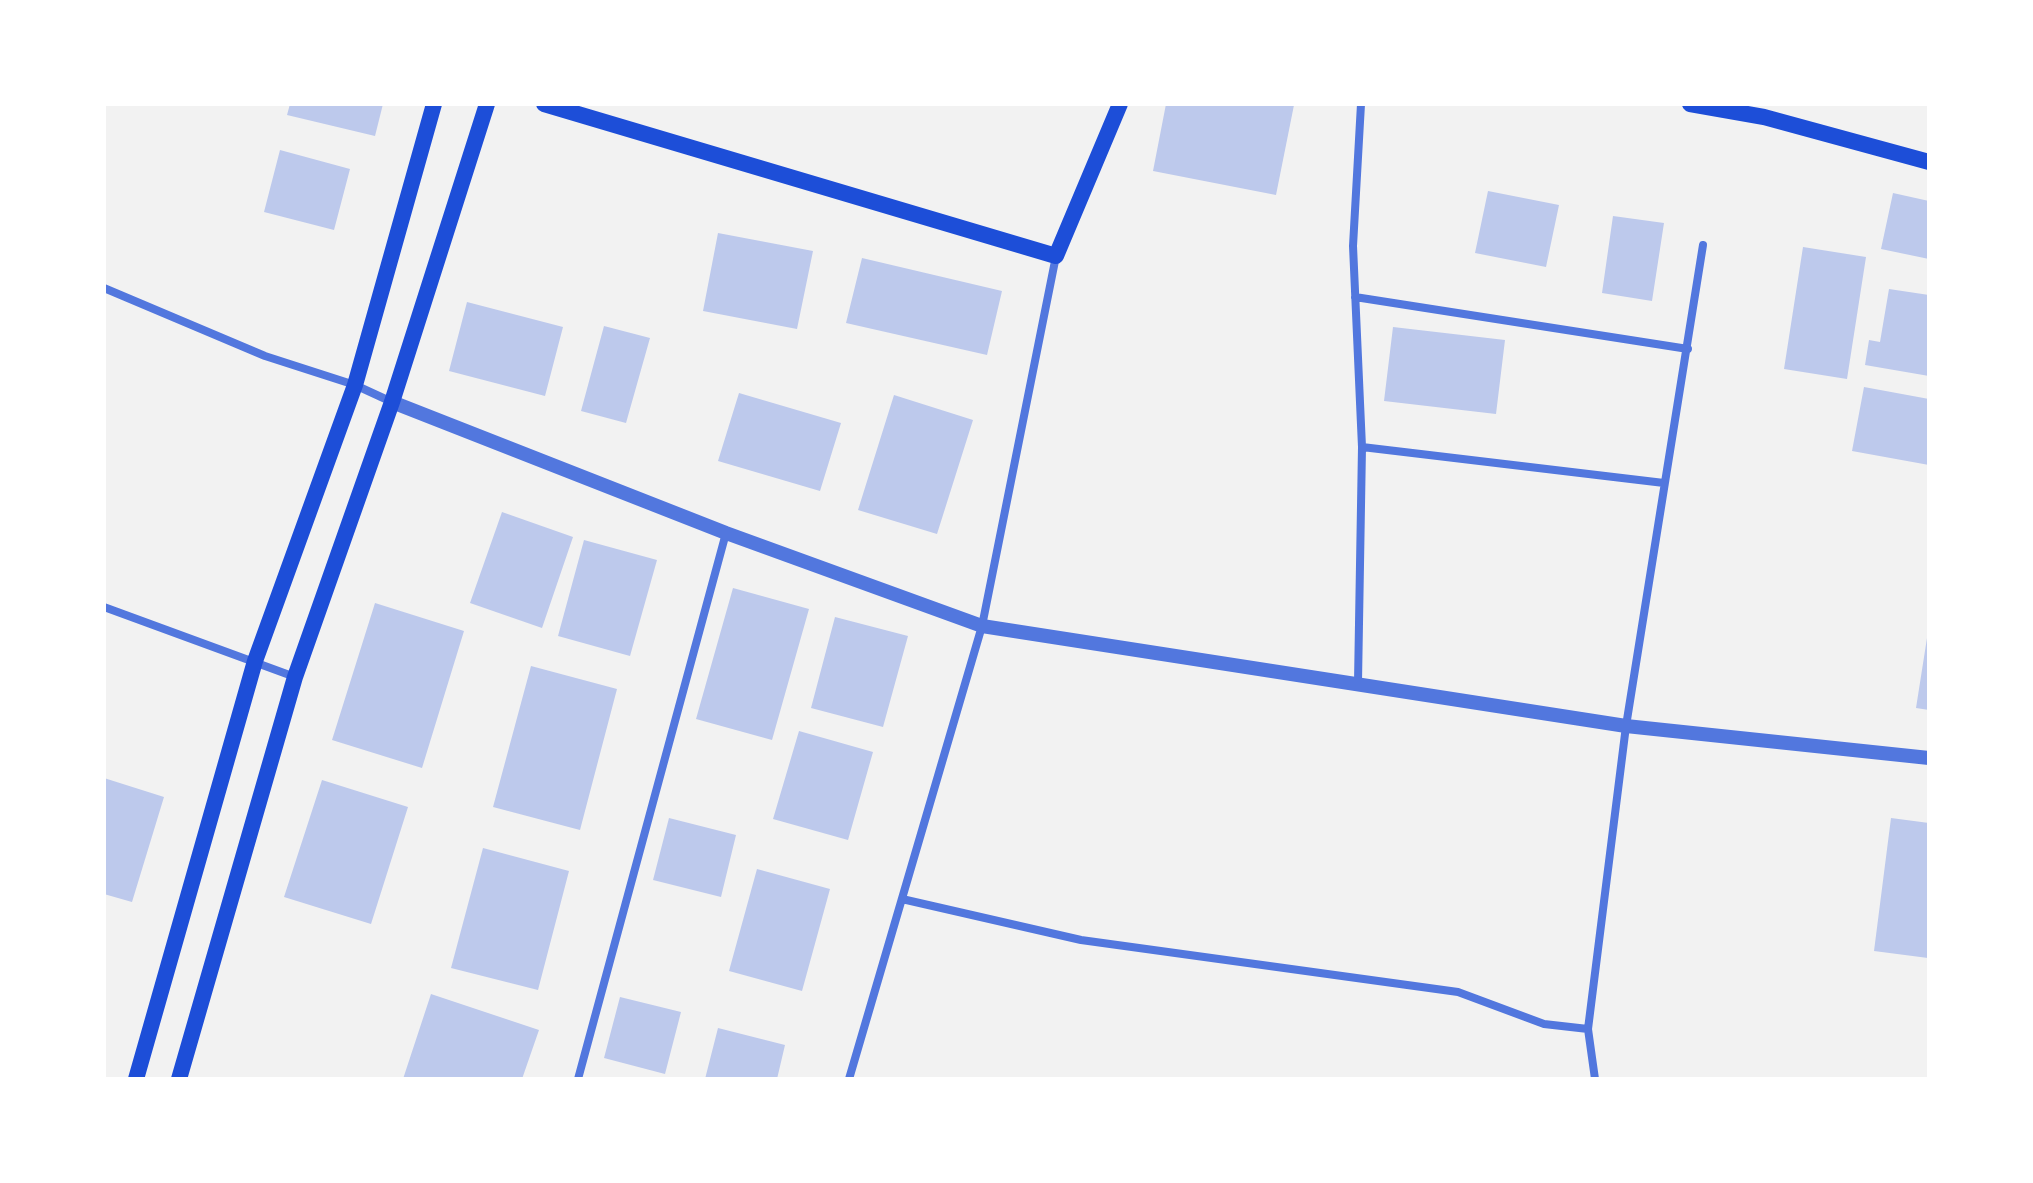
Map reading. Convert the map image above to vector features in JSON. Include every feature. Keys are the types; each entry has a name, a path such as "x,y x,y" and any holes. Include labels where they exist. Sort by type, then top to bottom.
{"main road":[{"path":"136,1079 255,661 355,385 434,104"},
{"path":"179,1079 295,677 392,402 487,104"},
{"path":"544,104 1056,256 1120,104"},
{"path":"1690,104 1764,117 1929,162"}],"street":[{"path":"1358,682 1362,447 1353,246 1361,104"},
{"path":"1595,1079 1588,1029 1626,726 1703,245"},
{"path":"849,1079 982,626 1056,256"},
{"path":"104,288 265,356 355,385 726,533 982,626 1626,726 1929,758"},
{"path":"1355,297 1688,349"},
{"path":"1362,447 1664,483"},
{"path":"578,1079 726,533"},
{"path":"104,607 295,677"},
{"path":"902,899 1081,940 1458,992 1544,1024 1588,1029"}],"building":[{"path":"290,104 383,104 375,136 287,115"},
{"path":"1166,104 1294,105 1276,195 1153,171"},
{"path":"280,150 350,169 334,230 264,212"},
{"path":"1488,191 1559,205 1546,267 1475,253"},
{"path":"1893,193 1929,201 1929,259 1881,249"},
{"path":"1613,216 1664,223 1652,301 1602,293"},
{"path":"718,233 813,251 797,329 703,311"},
{"path":"1803,247 1866,257 1847,379 1784,369"},
{"path":"862,258 1002,291 987,355 846,323"},
{"path":"1889,289 1929,295 1929,376 1865,365 1869,340 1880,342"},
{"path":"467,302 563,327 545,396 449,371"},
{"path":"604,326 650,338 626,423 581,411"},
{"path":"1393,327 1505,340 1496,414 1384,401"},
{"path":"1864,387 1929,399 1929,465 1852,451"},
{"path":"739,393 841,423 820,491 718,461"},
{"path":"894,395 973,420 937,534 858,510"},
{"path":"502,512 573,537 542,628 470,603"},
{"path":"584,540 657,560 630,656 558,636"},
{"path":"733,588 809,609 772,740 696,719"},
{"path":"375,603 464,631 422,768 332,740"},
{"path":"835,617 908,636 883,727 811,708"},
{"path":"1929,639 1929,710 1916,708"},
{"path":"531,666 617,689 580,830 493,807"},
{"path":"799,731 873,752 848,840 773,819"},
{"path":"104,778 164,797 132,902 104,894"},
{"path":"322,780 408,807 371,924 284,897"},
{"path":"669,818 736,835 721,897 653,880"},
{"path":"1891,818 1929,823 1928,958 1874,951"},
{"path":"483,848 569,871 538,990 451,968"},
{"path":"757,869 830,889 802,991 729,971"},
{"path":"431,994 539,1030 522,1079 403,1079"},
{"path":"620,997 681,1012 665,1074 604,1058"},
{"path":"718,1028 785,1045 777,1079 705,1079"}]}
